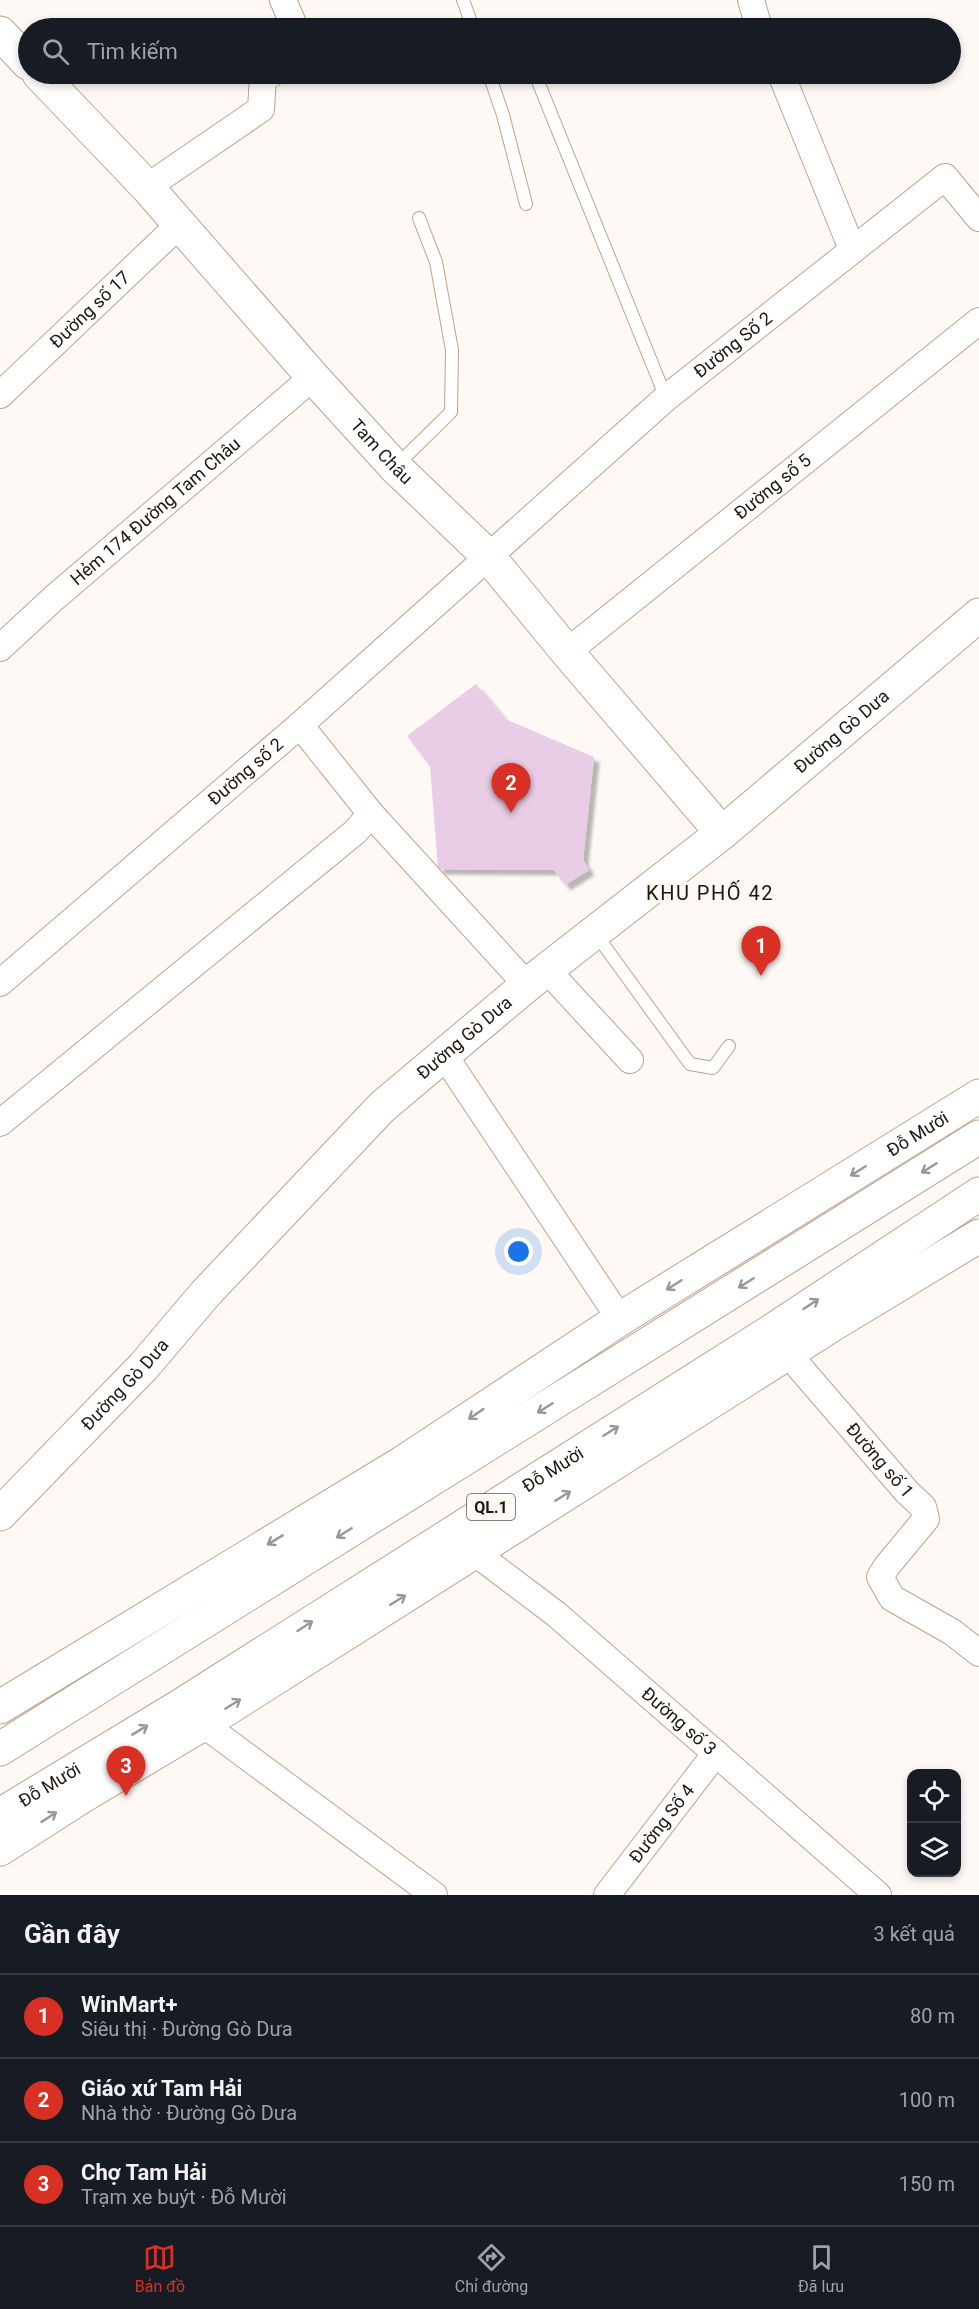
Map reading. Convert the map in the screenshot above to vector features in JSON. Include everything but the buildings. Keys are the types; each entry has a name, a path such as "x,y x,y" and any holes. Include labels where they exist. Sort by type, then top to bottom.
{"main road":[{"path":"0,33 18,52"},
{"name":"Tam Châu","path":"49,84 147,187 395,467 488,556 722,833"},
{"name":"Đường Gò Dưa","path":"0,1514 144,1366 206,1293 382,1107 594,932 722,833 979,615"},
{"name":"Đỗ Mười","path":"0,1707 402,1463 620,1318 979,1096"},
{"name":"Đỗ Mười","path":"0,1749 979,1137"},
{"name":"Đỗ Mười","path":"0,1849 81,1797 203,1724 474,1552 778,1344 979,1194"},
{"name":"Đỗ Mười","path":"0,1815 778,1344 832,1325 978,1240"},
{"path":"384,1508 402,1463"}],"street":[{"path":"283,0 291,18"},
{"path":"751,0 756,18"},
{"path":"147,187 261,109 263,84"},
{"path":"785,84 852,249"},
{"name":"Đường Số 2","path":"488,556 666,398 945,177 979,218"},
{"name":"Đường số 17","path":"0,395 180,224"},
{"name":"Đường số 5","path":"567,652 979,321"},
{"name":"Hẻm 174 Đường Tam Châu","path":"0,648 54,598 313,377"},
{"name":"Đường số 2","path":"0,983 300,725 488,556"},
{"path":"300,725 371,814 537,978 630,1060"},
{"path":"0,1123 355,832 371,814"},
{"path":"444,1055 620,1318"},
{"name":"Đường số 1","path":"778,1344 907,1492 923,1507 926,1520 887,1566 880,1578 882,1585 892,1598 952,1632 979,1653"},
{"name":"Đường số 3","path":"474,1552 556,1614 878,1895"},
{"path":"203,1724 434,1895"},
{"name":"Đường Số 4","path":"607,1895 716,1753"}],"lane":[{"path":"463,0 469,18"},
{"path":"492,84 503,115 526,204"},
{"path":"539,84 666,398"},
{"path":"395,467 451,412 452,350 436,261 419,218"},
{"path":"594,932 690,1064 712,1068 729,1046"}],"place":[{"name":"Giáo xứ Tam Hải","path":"511,813"},
{"name":"WinMart+","path":"761,976"},
{"name":"Chợ Tam Hải","path":"126,1796"}],"district":[{"name":"KHU PHỐ 42","path":"710,893"}]}
